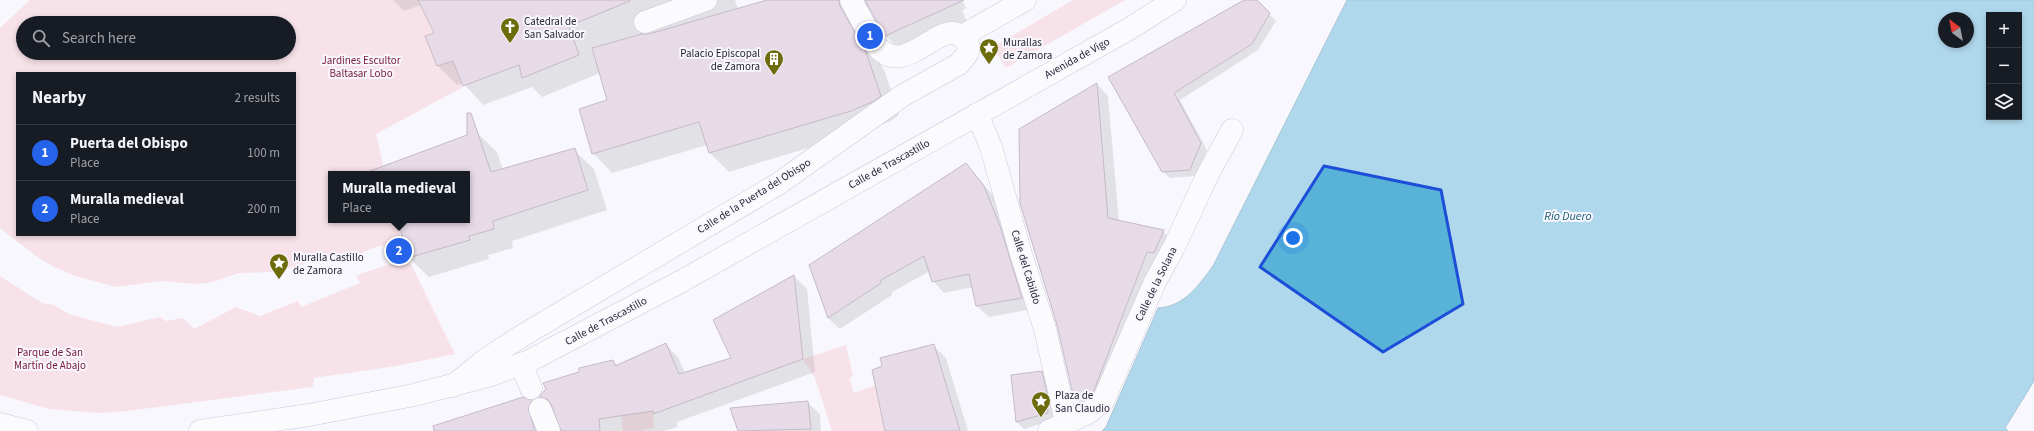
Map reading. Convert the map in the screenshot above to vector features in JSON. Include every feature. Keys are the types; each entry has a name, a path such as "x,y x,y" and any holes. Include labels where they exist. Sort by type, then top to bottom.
{"street":[{"path":"645,22 706,0"},
{"path":"851,0 870,36 881,52 894,57 902,56 943,33 950,32 962,36 1025,0"},
{"name":"Avenida de Vigo","path":"976,114 1129,29 1175,0"},
{"name":"Calle de la Puerta del Obispo","path":"453,386 485,360 520,337 778,184 902,96 959,64 967,54 968,48 962,36"},
{"name":"Calle de Trascastillo","path":"200,431 309,415 453,386 521,364 568,342 680,282 976,114"},
{"name":"Calle del Cabildo","path":"976,114 991,147 1021,254 1045,329 1057,427"},
{"name":"Calle de la Solana","path":"1057,427 1088,413 1103,401 1155,282 1175,244 1208,174 1232,130"},
{"path":"521,364 531,388"},
{"path":"540,410 549,431"},
{"path":"0,424 27,431"}],"highlighted area":[{"path":"1324,166 1441,190 1463,304 1383,352 1260,267"}],"green space":[{"name":"Jardines Escultor Baltasar Lobo","path":"30,0 418,0 433,33 426,36 437,66 453,61 463,87 376,134 384,171 328,171 328,223 399,223 403,240 373,248 339,263 335,255 274,272 239,273 213,282 197,284 161,281 116,287 78,277 52,266 36,256 0,228 0,28"},
{"path":"1073,0 1125,0 1006,68 993,47"},
{"name":"Parque de San Martín de Abajo","path":"408,258 455,354 396,366 314,378 313,387 127,411 100,413 49,409 0,395 0,276 42,303 54,305 69,314 117,327 160,317 166,321 183,318 194,329 236,307 260,316 298,301 301,307 360,283 356,276 360,274"},
{"path":"846,345 853,376 849,378 854,393 875,385 885,431 832,431 815,378 803,359"},
{"path":"643,354 651,389 654,427 642,431 623,431 615,366"}],"water":[{"name":"Río Duero","path":"1347,0 2034,0 2034,381 2005,428 2008,431 1102,431 1106,427 1158,308 1168,306 1183,299 1202,281 1213,266"}],"building":[{"name":"Catedral de San Salvador","path":"418,0 630,1 569,26 579,55 522,78 519,65 463,86 453,61 437,66 425,36 434,33"},
{"name":"Palacio Episcopal de Zamora","path":"767,0 839,0 840,6 866,52 881,96 872,102 851,111 709,153 699,122 592,154 579,109 607,100 592,48 642,34 649,34"},
{"path":"865,0 964,0 885,36 879,31 878,24"},
{"path":"1244,0 1257,0 1270,13 1252,44 1174,93 1201,143 1190,170 1162,172 1108,77"},
{"path":"1097,83 1108,218 1164,230 1154,253 1147,252 1093,393 1074,399 1057,325 1020,203 1019,129"},
{"path":"467,113 471,113 491,172 575,148 588,190 493,221 494,229 469,236 470,240 408,258 399,223 470,223 470,171 370,171 467,135"},
{"path":"966,163 984,186 1000,226 1022,298 976,306 969,274 932,282 924,256 881,280 881,283 828,318 809,265"},
{"path":"794,275 803,359 653,414 653,411 599,419 600,431 561,431 551,404 547,399 539,397 546,389 543,383 579,372 579,368 613,360 615,366 666,343 679,374 731,358 713,320"},
{"path":"934,344 960,431 885,431 872,370 882,366 880,358"},
{"path":"1042,371 1050,406 1047,406 1048,413 1016,422 1011,375"},
{"path":"523,397 532,400 528,408 535,431 434,431 433,426"},
{"path":"808,401 811,429 738,431 730,408"}],"place":[{"name":"Puerta del Obispo","path":"870,36"},
{"name":"Catedral de San Salvador","path":"510,44"},
{"name":"Murallas de Zamora","path":"989,65"},
{"name":"Palacio Episcopal de Zamora","path":"774,76"},
{"name":"Muralla medieval","path":"399,251"},
{"name":"Muralla Castillo de Zamora","path":"279,280"},
{"name":"Plaza de San Claudio","path":"1041,418"}]}
